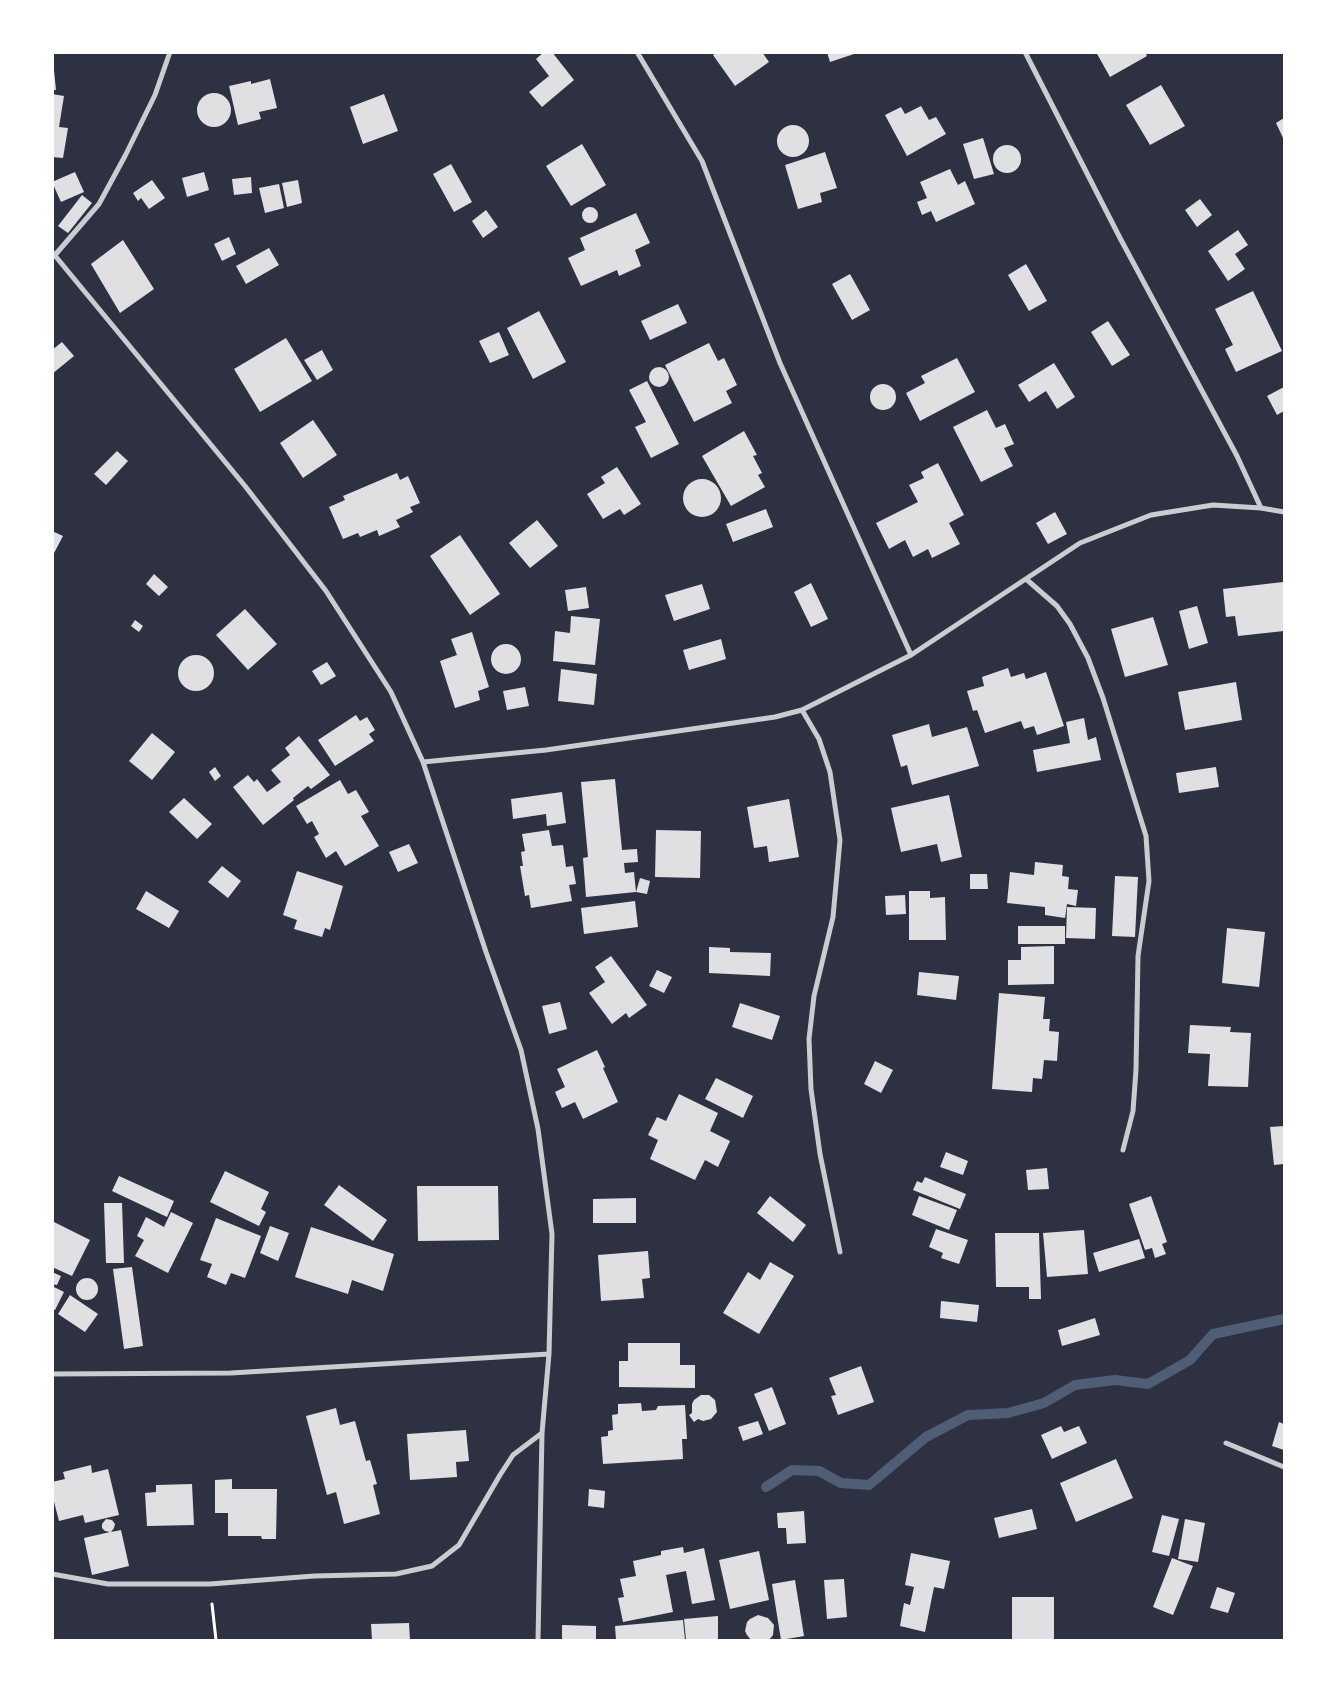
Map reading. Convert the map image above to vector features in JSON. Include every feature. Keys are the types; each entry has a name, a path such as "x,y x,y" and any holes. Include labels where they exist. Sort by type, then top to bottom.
{"street":[{"path":"170,52 155,95 99,204 54,253 245,486 326,591 391,692 423,762 486,952 522,1050 538,1129 552,1234 550,1354 542,1434 538,1640"},
{"path":"637,52 702,161 780,364 911,655"},
{"path":"1025,52 1120,238 1237,456 1261,508"},
{"path":"423,762 546,750 775,717 802,710 911,655 1080,543 1151,516 1213,505 1261,508 1284,512"},
{"path":"1026,579 1057,606 1070,624 1088,658 1103,698 1146,836 1149,881 1138,956 1136,1070 1133,1111 1123,1150"},
{"path":"802,710 819,739 830,772 840,840 833,917 814,996 809,1039 811,1088 820,1154 840,1252"},
{"path":"52,1374 231,1372 550,1354"},
{"path":"52,1574 108,1584 210,1584 314,1576 396,1574 432,1566 459,1545 513,1455 542,1434"},
{"path":"1226,1443 1284,1467"}],"path":[{"path":"210,1584 216,1640"}],"building":[{"path":"544,52 552,52 574,80 542,107 529,92 549,76 536,59"},
{"path":"717,52 762,52 769,62 735,86 713,55"},
{"path":"827,52 857,52 857,53 830,62"},
{"path":"1096,52 1145,52 1147,56 1110,77"},
{"path":"52,70 54,70 56,90 52,90"},
{"path":"270,79 277,108 259,112 261,119 238,125 229,86 251,81 251,84"},
{"path":"1161,85 1185,126 1150,145 1126,105"},
{"path":"214,93 226,98 231,110 226,122 214,127 202,122 197,110 202,98"},
{"path":"52,94 64,96 59,127 68,128 63,158 52,157"},
{"path":"384,94 398,131 363,144 350,107"},
{"path":"921,106 929,120 936,117 946,134 907,156 885,115 901,107 905,114"},
{"path":"1284,118 1284,140 1276,123"},
{"path":"793,125 804,130 809,141 804,152 793,157 782,152 777,141 782,130"},
{"path":"983,138 994,174 974,179 963,144"},
{"path":"582,144 606,185 571,206 546,166"},
{"path":"1007,145 1017,149 1021,159 1017,169 1007,173 997,169 993,159 997,149"},
{"path":"825,152 837,188 820,193 822,202 798,209 785,165"},
{"path":"451,164 472,202 454,212 433,174"},
{"path":"950,169 958,185 965,181 975,204 936,222 931,211 922,215 917,202 927,198 920,182"},
{"path":"75,172 84,192 61,202 52,182"},
{"path":"204,172 209,190 187,197 182,178"},
{"path":"251,177 252,193 234,195 232,179"},
{"path":"152,180 165,198 149,209 141,198 138,201 133,193"},
{"path":"298,180 302,203 287,207 282,183"},
{"path":"279,184 284,208 265,213 259,188"},
{"path":"82,195 92,203 68,233 58,226"},
{"path":"1200,199 1212,215 1197,227 1185,210"},
{"path":"590,207 596,209 598,215 596,221 590,223 584,221 582,215 584,209"},
{"path":"486,210 498,227 483,238 472,221"},
{"path":"636,213 650,243 635,250 641,266 619,276 617,270 581,286 568,258 585,250 580,238"},
{"path":"1238,230 1248,245 1235,254 1245,269 1228,281 1208,251"},
{"path":"229,237 236,254 222,261 214,244"},
{"path":"123,240 154,289 120,313 91,264"},
{"path":"269,248 279,265 246,284 236,266"},
{"path":"1026,264 1047,301 1029,311 1008,275"},
{"path":"850,274 870,310 852,320 832,284"},
{"path":"1253,291 1282,351 1236,372 1225,349 1233,345 1215,309"},
{"path":"678,304 687,323 650,340 641,321"},
{"path":"539,311 566,362 533,379 507,328"},
{"path":"1108,321 1130,355 1112,366 1091,332"},
{"path":"499,332 509,355 490,363 479,341"},
{"path":"286,338 312,381 260,412 234,369"},
{"path":"62,342 74,356 52,374 52,350"},
{"path":"709,343 718,361 724,358 737,385 726,391 732,403 694,422 665,365"},
{"path":"322,350 333,370 317,380 304,360"},
{"path":"957,358 975,392 920,421 906,393 925,383 921,376"},
{"path":"1054,363 1075,397 1057,409 1046,391 1029,402 1018,385"},
{"path":"659,367 666,370 669,377 666,384 659,387 652,384 649,377 652,370"},
{"path":"647,381 679,444 651,458 635,427 646,422 629,390"},
{"path":"883,384 892,388 896,397 892,406 883,410 874,406 870,397 874,388"},
{"path":"1284,387 1284,411 1277,415 1267,396"},
{"path":"987,410 996,428 1005,424 1014,444 1004,448 1013,466 981,482 953,427"},
{"path":"313,420 337,455 303,478 280,443"},
{"path":"744,431 757,455 753,456 762,473 758,475 765,487 731,506 702,456"},
{"path":"117,451 128,461 106,485 94,474"},
{"path":"938,463 964,515 949,523 960,544 932,558 928,549 913,557 905,540 889,549 876,523 918,502 909,485 924,478 921,472"},
{"path":"617,467 641,504 624,515 620,509 603,519 587,494 605,483 601,477"},
{"path":"397,473 400,480 408,476 420,503 410,507 413,512 396,520 400,527 379,536 377,530 360,537 358,533 343,539 329,507 345,500 343,496"},
{"path":"702,479 716,484 721,498 716,512 702,517 688,512 683,498 688,484"},
{"path":"766,509 773,527 733,542 726,524"},
{"path":"1055,512 1067,534 1048,544 1036,523"},
{"path":"537,520 558,546 530,568 509,543"},
{"path":"52,531 63,536 52,557"},
{"path":"460,535 500,594 470,615 430,556"},
{"path":"154,574 168,587 159,596 146,584"},
{"path":"1283,582 1284,631 1238,636 1235,616 1226,617 1223,589"},
{"path":"811,583 828,619 811,627 794,592"},
{"path":"702,584 710,609 674,621 665,595"},
{"path":"586,587 589,608 568,611 565,590"},
{"path":"1197,606 1208,643 1189,649 1179,611"},
{"path":"245,609 277,644 248,670 216,635"},
{"path":"571,616 600,619 595,665 553,661 555,631 570,633"},
{"path":"1153,617 1168,665 1125,677 1111,629"},
{"path":"135,620 143,626 139,632 131,626"},
{"path":"472,632 489,687 478,691 480,700 455,708 440,661 457,655 451,639"},
{"path":"721,639 726,659 689,670 683,650"},
{"path":"506,644 517,648 521,659 517,670 506,674 495,670 491,659 495,648"},
{"path":"196,655 203,656 209,660 213,666 213,680 209,686 203,690 196,691 189,690 183,686 179,680 178,673 179,666 183,660 189,656"},
{"path":"327,662 336,676 321,685 312,671"},
{"path":"1008,668 1011,677 1024,673 1026,679 1046,672 1064,726 1037,735 1034,726 1024,729 1021,721 985,733 977,710 973,711 967,691 984,686 982,677"},
{"path":"561,669 597,674 594,705 558,701"},
{"path":"1236,682 1242,720 1185,730 1178,692"},
{"path":"525,687 529,706 507,710 503,691"},
{"path":"356,715 360,721 367,717 375,730 369,734 374,741 335,766 318,740"},
{"path":"1084,718 1088,740 1096,737 1101,760 1037,772 1033,750 1070,743 1066,722"},
{"path":"929,724 932,737 967,727 979,766 912,785 907,765 901,767 892,735"},
{"path":"152,733 175,752 152,780 129,761"},
{"path":"299,736 330,775 311,789 308,786 263,825 233,787 248,775 254,782 257,779 267,792 281,782 271,770 290,755 285,748"},
{"path":"215,767 221,776 215,781 209,772"},
{"path":"1216,767 1219,787 1179,793 1176,773"},
{"path":"615,779 622,850 637,849 638,862 624,863 625,873 634,872 636,892 586,897 583,858 588,857 581,782"},
{"path":"340,780 348,794 356,790 369,812 361,816 379,846 345,866 336,851 326,858 314,837 319,834 312,821 307,824 296,806"},
{"path":"562,792 566,823 547,826 546,814 513,819 511,799"},
{"path":"949,795 962,857 941,862 937,844 901,852 891,808"},
{"path":"184,798 212,824 197,839 169,812"},
{"path":"789,799 799,857 769,862 767,846 754,848 747,807"},
{"path":"549,830 552,846 563,845 566,867 573,866 576,884 569,885 572,901 531,908 529,895 525,896 520,866 523,866 521,852 525,851 522,834"},
{"path":"656,830 701,831 700,878 655,877"},
{"path":"409,844 418,863 398,872 389,852"},
{"path":"1035,862 1063,865 1062,876 1069,877 1068,889 1078,890 1076,906 1067,904 1065,918 1045,915 1045,907 1007,903 1010,872 1034,875"},
{"path":"222,866 241,881 228,898 208,882"},
{"path":"297,871 343,886 330,930 325,928 322,937 294,929 297,920 283,915"},
{"path":"970,874 987,874 988,889 970,889"},
{"path":"1115,876 1138,877 1135,937 1112,936"},
{"path":"640,878 650,881 647,894 636,892"},
{"path":"146,891 179,911 169,928 136,909"},
{"path":"909,891 930,891 930,898 945,897 946,940 909,940"},
{"path":"905,895 906,914 886,915 885,896"},
{"path":"635,901 638,927 584,934 581,908"},
{"path":"1067,907 1096,908 1095,939 1066,938"},
{"path":"1018,926 1065,926 1065,944 1018,944"},
{"path":"1227,928 1265,932 1259,987 1222,983"},
{"path":"1054,946 1054,984 1008,985 1008,960 1021,960 1021,947"},
{"path":"709,947 730,948 730,952 771,953 770,976 709,973"},
{"path":"611,956 647,1005 629,1018 626,1013 612,1024 589,993 605,982 595,967"},
{"path":"657,970 672,977 664,993 649,986"},
{"path":"919,972 959,976 956,1000 917,995"},
{"path":"999,993 1045,997 1043,1019 1050,1019 1049,1031 1059,1032 1057,1061 1044,1060 1042,1079 1033,1078 1032,1092 992,1089"},
{"path":"560,1002 567,1029 549,1034 542,1006"},
{"path":"740,1003 780,1016 772,1040 732,1027"},
{"path":"1190,1025 1231,1027 1230,1032 1251,1033 1248,1087 1208,1086 1210,1054 1188,1053"},
{"path":"597,1050 618,1102 583,1119 575,1102 562,1108 555,1092 565,1087 557,1069"},
{"path":"875,1061 893,1070 881,1093 864,1084"},
{"path":"716,1078 753,1096 743,1118 705,1099"},
{"path":"679,1094 718,1113 710,1131 730,1141 718,1167 705,1160 695,1180 650,1159 658,1140 648,1135 657,1117 666,1121"},
{"path":"1284,1126 1284,1164 1274,1165 1270,1127"},
{"path":"946,1152 968,1161 963,1175 940,1167"},
{"path":"1047,1168 1049,1189 1028,1190 1026,1170"},
{"path":"225,1171 269,1192 261,1209 266,1212 259,1226 210,1202"},
{"path":"119,1176 174,1201 167,1217 112,1191"},
{"path":"925,1177 966,1194 960,1209 913,1190 917,1181 922,1183"},
{"path":"339,1185 387,1220 373,1241 324,1205"},
{"path":"417,1186 498,1186 499,1240 418,1241"},
{"path":"770,1196 806,1225 793,1242 757,1213"},
{"path":"919,1196 957,1210 949,1230 912,1215"},
{"path":"1151,1196 1167,1242 1162,1244 1166,1254 1155,1258 1152,1248 1145,1250 1129,1204"},
{"path":"636,1198 636,1223 593,1223 593,1199"},
{"path":"104,1203 122,1203 124,1263 106,1263"},
{"path":"171,1212 193,1223 168,1273 135,1256 144,1240 137,1236 146,1217 164,1227"},
{"path":"216,1218 261,1236 245,1278 231,1273 226,1285 207,1277 212,1264 200,1260"},
{"path":"52,1221 90,1240 72,1276 52,1267"},
{"path":"270,1226 289,1233 278,1261 260,1253"},
{"path":"311,1227 394,1254 383,1291 352,1280 348,1294 295,1277"},
{"path":"936,1229 968,1240 959,1264 941,1258 943,1253 929,1247"},
{"path":"1084,1230 1088,1274 1047,1277 1043,1233"},
{"path":"995,1233 1039,1233 1041,1299 1029,1299 1029,1287 996,1287"},
{"path":"1139,1239 1145,1258 1099,1272 1093,1253"},
{"path":"648,1251 650,1278 642,1279 644,1298 601,1301 598,1255"},
{"path":"770,1262 794,1276 759,1334 723,1313 748,1272 760,1280"},
{"path":"132,1267 143,1346 124,1349 113,1269"},
{"path":"52,1272 61,1276 57,1285 52,1284"},
{"path":"83,1278 91,1278 98,1285 98,1293 91,1300 83,1300 76,1293 76,1285"},
{"path":"52,1286 64,1292 55,1310 52,1309"},
{"path":"70,1295 98,1314 85,1332 58,1314"},
{"path":"941,1301 979,1305 977,1322 940,1318"},
{"path":"1095,1318 1100,1335 1062,1346 1058,1330"},
{"path":"628,1343 680,1343 680,1365 695,1365 695,1388 619,1387 619,1361 628,1361"},
{"path":"861,1366 874,1402 838,1415 831,1396 836,1395 829,1378"},
{"path":"772,1387 786,1424 769,1431 754,1394"},
{"path":"701,1395 709,1395 715,1400 717,1412 711,1419 703,1421 698,1419 694,1422 689,1415 692,1413 694,1400"},
{"path":"641,1403 642,1411 656,1410 658,1406 685,1405 687,1439 682,1439 683,1459 603,1464 601,1437 608,1436 608,1431 613,1430 612,1415 618,1414 618,1404"},
{"path":"336,1408 340,1425 355,1421 366,1461 370,1460 377,1484 373,1485 380,1514 344,1524 336,1492 327,1495 306,1416"},
{"path":"758,1421 763,1434 743,1441 738,1427"},
{"path":"1279,1422 1284,1424 1284,1450 1272,1446"},
{"path":"1061,1426 1064,1432 1079,1426 1087,1443 1052,1459 1041,1435"},
{"path":"466,1430 469,1461 456,1462 457,1477 410,1480 407,1434"},
{"path":"1116,1459 1133,1498 1076,1522 1060,1483"},
{"path":"91,1465 92,1473 108,1469 119,1515 85,1523 83,1515 59,1521 52,1494 52,1482 65,1479 63,1472"},
{"path":"232,1479 232,1489 277,1489 276,1539 262,1539 261,1536 228,1536 228,1513 215,1513 215,1480"},
{"path":"192,1484 194,1525 147,1526 145,1493 156,1492 156,1485"},
{"path":"589,1489 605,1491 604,1508 588,1506"},
{"path":"1032,1509 1037,1529 999,1538 994,1518"},
{"path":"804,1511 806,1543 787,1544 786,1528 778,1528 777,1513"},
{"path":"1162,1515 1179,1519 1169,1556 1152,1552"},
{"path":"106,1519 112,1520 115,1524 111,1532 121,1530 129,1566 92,1575 84,1538 110,1532 102,1528 102,1524"},
{"path":"1185,1519 1205,1523 1198,1562 1178,1559"},
{"path":"683,1547 684,1553 704,1548 715,1600 692,1604 686,1571 666,1575 673,1612 623,1622 618,1598 624,1597 620,1579 636,1576 633,1561 661,1555 661,1551"},
{"path":"759,1551 769,1600 730,1609 719,1560"},
{"path":"911,1553 950,1561 944,1589 934,1587 925,1632 900,1626 904,1603 910,1605 914,1587 905,1585"},
{"path":"1172,1558 1193,1566 1173,1615 1153,1607"},
{"path":"844,1579 847,1617 827,1619 824,1580"},
{"path":"795,1580 804,1636 781,1640 772,1584"},
{"path":"1217,1587 1235,1593 1228,1613 1210,1608"},
{"path":"1012,1597 1054,1597 1054,1640 1012,1640"},
{"path":"758,1615 768,1618 774,1625 773,1635 769,1640 751,1640 745,1631 747,1622"},
{"path":"718,1616 718,1640 686,1640 684,1619"},
{"path":"683,1620 685,1640 616,1640 615,1626"},
{"path":"409,1623 410,1640 372,1640 371,1624"},
{"path":"562,1625 596,1626 596,1640 562,1640"}],"waterway":[{"path":"766,1487 792,1470 819,1471 841,1483 869,1485 926,1437 968,1415 1008,1413 1044,1403 1075,1385 1115,1380 1148,1384 1190,1360 1213,1334 1284,1319"}]}
